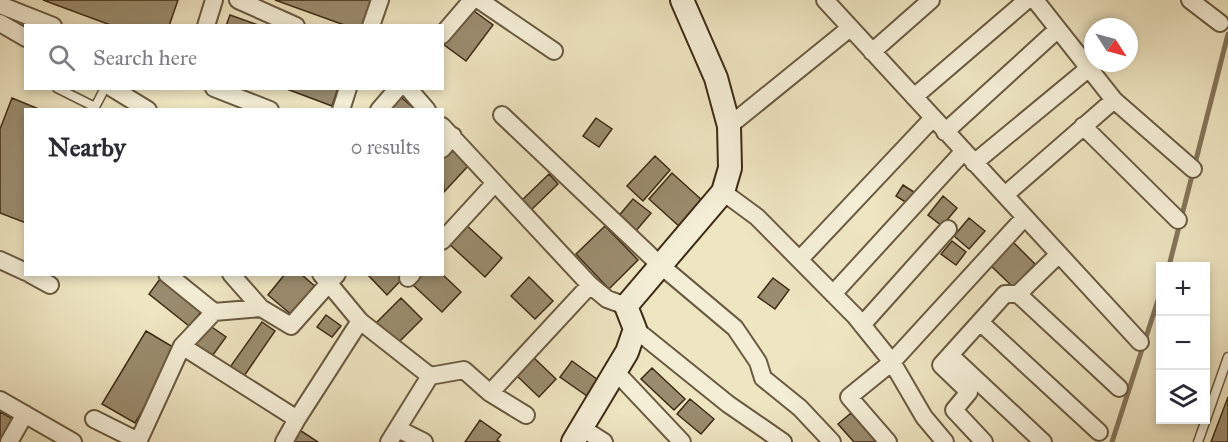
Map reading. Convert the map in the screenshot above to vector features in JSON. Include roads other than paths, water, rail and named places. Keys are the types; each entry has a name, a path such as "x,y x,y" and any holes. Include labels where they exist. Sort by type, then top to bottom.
{"street":[{"path":"207,24 214,0"},
{"path":"238,0 292,24"},
{"path":"372,24 380,0"},
{"path":"444,33 472,0"},
{"path":"479,0 554,51"},
{"path":"626,306 658,264 723,192 730,168 729,126 716,78 682,0"},
{"path":"872,51 931,0"},
{"path":"914,98 1027,0"},
{"path":"1035,0 1084,62"},
{"path":"1190,0 1220,23"},
{"path":"829,2 945,132 1140,342"},
{"path":"0,5 48,24"},
{"path":"0,23 24,37"},
{"path":"729,126 850,28"},
{"path":"945,132 1058,29"},
{"path":"833,294 968,157 1084,72"},
{"path":"1092,72 1114,100 1193,169"},
{"path":"115,90 145,108"},
{"path":"219,90 265,108"},
{"path":"342,108 347,90"},
{"path":"381,108 396,90"},
{"path":"410,90 425,108"},
{"path":"1005,195 1114,100"},
{"path":"502,115 658,264 735,328 758,362 763,378 800,408 832,442"},
{"path":"800,259 933,118"},
{"path":"1083,126 1178,220"},
{"path":"446,137 495,183 590,285 607,299 626,306 635,329 728,404 783,442"},
{"path":"444,239 495,183"},
{"path":"723,192 757,217 862,325 892,362 924,417 945,442"},
{"path":"888,442 849,397 892,362 1024,218"},
{"path":"862,325 948,229"},
{"path":"1018,294 1058,255"},
{"path":"0,260 24,271"},
{"path":"34,276 50,285"},
{"path":"169,276 214,312"},
{"path":"233,276 261,308 291,326 329,278 360,321 429,376 464,370 490,393 526,415"},
{"path":"490,393 590,285"},
{"path":"984,442 954,410 969,392 941,365 1005,294 1018,294 1119,388"},
{"path":"94,419 138,442 182,345 214,312 261,308"},
{"path":"284,442 360,321"},
{"path":"980,322 1099,432"},
{"path":"604,442 578,435 627,352 635,329"},
{"path":"182,345 297,419"},
{"path":"950,355 1043,442"},
{"path":"616,372 682,442"},
{"path":"424,442 394,435 429,376"},
{"path":"0,400 74,442"},
{"path":"9,442 26,414"}],"lane":[{"path":"61,90 94,107 104,90"},
{"path":"1198,442 1228,357"}],"waterway":[{"path":"1170,262 1228,34"},
{"path":"1112,442 1156,306"}]}
